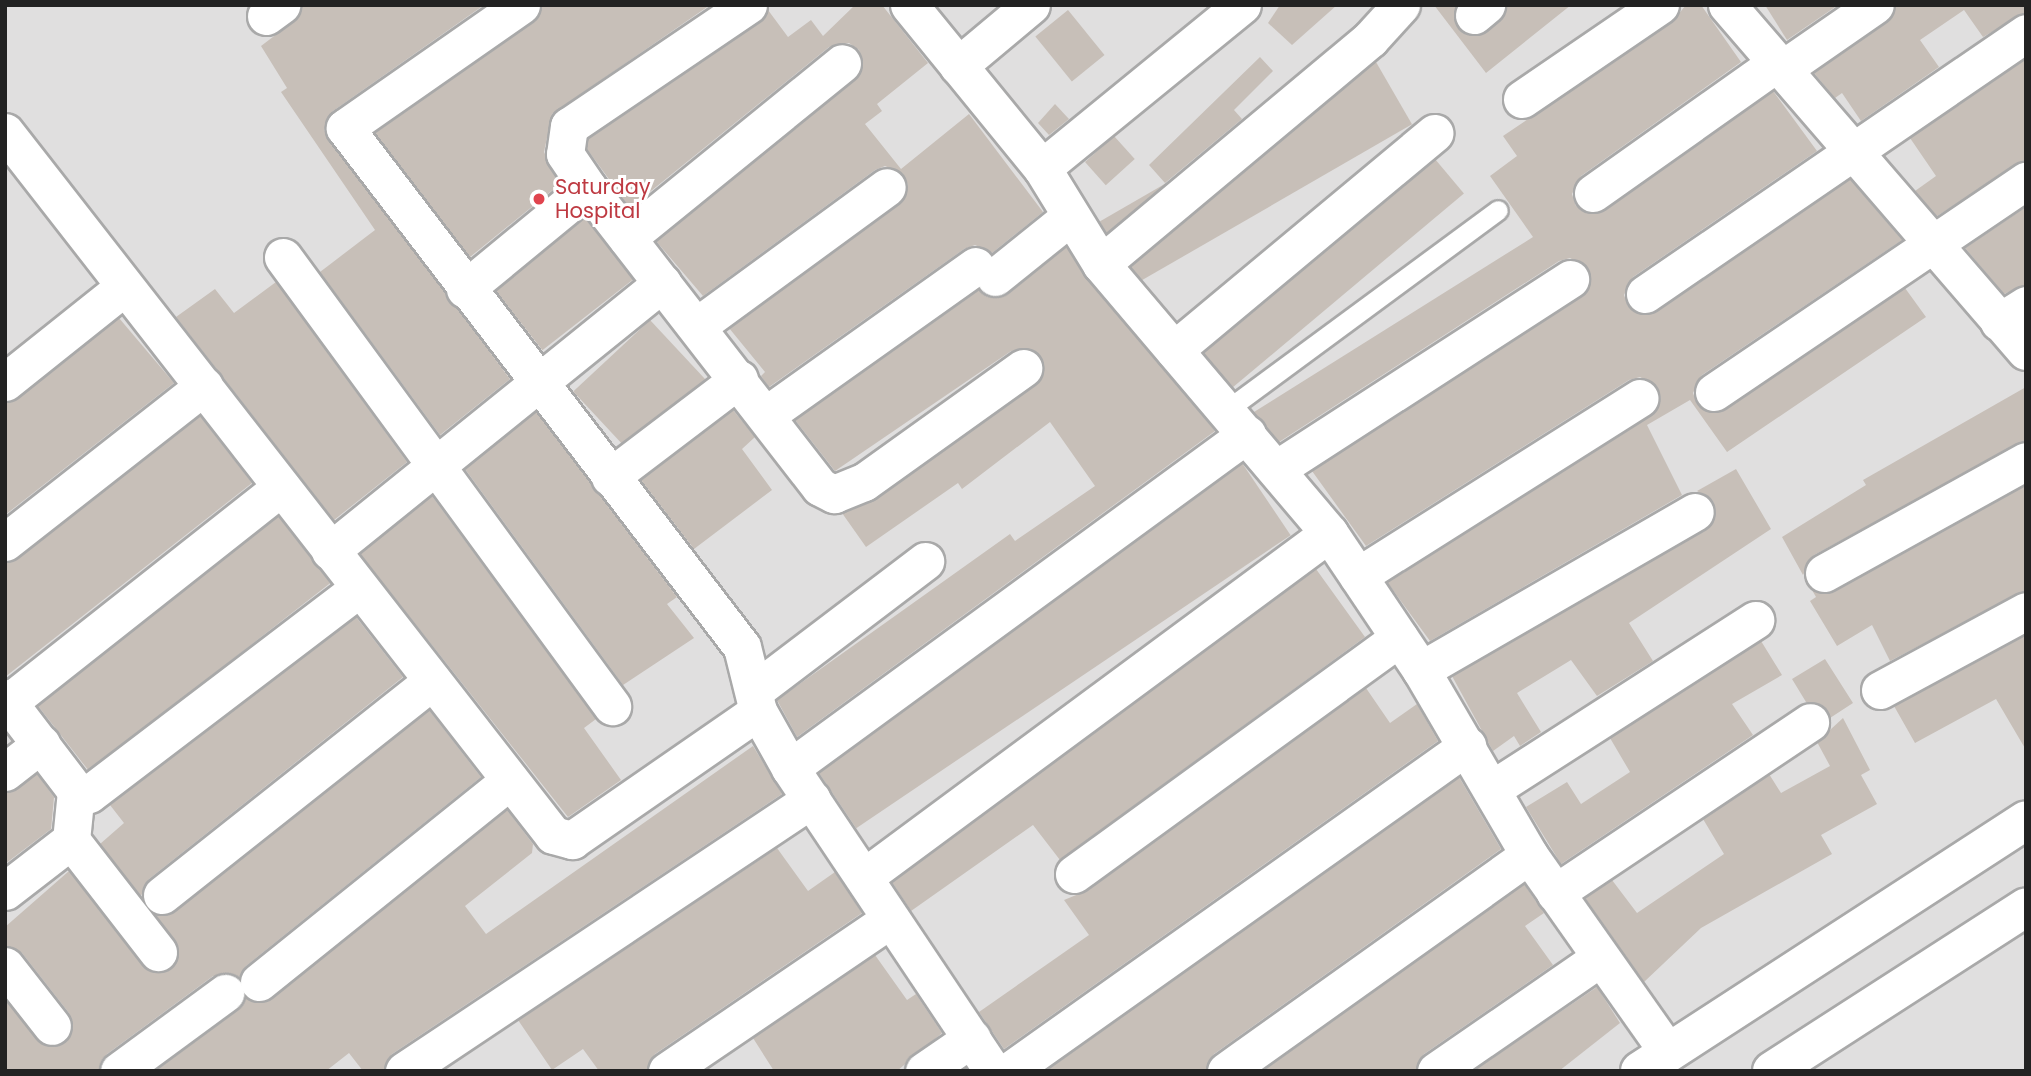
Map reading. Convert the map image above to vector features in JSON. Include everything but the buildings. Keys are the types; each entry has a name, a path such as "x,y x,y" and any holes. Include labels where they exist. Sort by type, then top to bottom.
{"street":[{"path":"521,5 345,128 465,289 741,647 756,701 790,768 864,877 888,921 993,1071"},
{"path":"748,5 569,126 565,154 589,188 820,487 834,494 864,482 1023,368"},
{"path":"909,5 1042,168 1101,264 1278,468 1329,533 1421,670 1529,855 1600,958 1654,1062 2026,820"},
{"path":"958,66 1031,5"},
{"path":"1042,168 1242,5"},
{"path":"1101,264 1370,39 1401,5"},
{"path":"1522,99 1660,5"},
{"path":"1727,5 1852,156 1930,243 2013,313 2026,351"},
{"path":"1593,193 1778,67 1875,5"},
{"path":"1646,294 1852,156 2026,33"},
{"path":"627,238 842,63"},
{"path":"5,132 553,835 572,840 756,701 925,561"},
{"path":"1174,349 1434,133"},
{"path":"1714,392 1930,243 2026,181"},
{"path":"697,326 887,187"},
{"path":"465,289 589,188"},
{"path":"766,415 1071,216"},
{"path":"283,257 438,461 612,706"},
{"path":"1278,468 1570,279"},
{"path":"330,551 536,380 662,283"},
{"path":"5,382 124,287"},
{"path":"610,477 739,379"},
{"path":"5,542 204,386"},
{"path":"1357,576 1640,398"},
{"path":"790,768 1237,421"},
{"path":"1825,573 2023,470"},
{"path":"281,488 7,700 76,790 89,794 359,588"},
{"path":"1421,670 1695,512"},
{"path":"864,877 1329,533"},
{"path":"1881,690 2026,611"},
{"path":"1492,789 1755,620"},
{"path":"1074,874 1399,638"},
{"path":"162,895 432,681"},
{"path":"1555,893 1810,722"},
{"path":"5,772 41,744"},
{"path":"1009,1071 1467,746"},
{"path":"259,982 510,780"},
{"path":"76,790 71,840 158,952"},
{"path":"404,1071 812,799"},
{"path":"5,891 71,840"},
{"path":"1226,1071 1529,855"},
{"path":"1772,1071 2026,907"},
{"path":"667,1071 888,921"},
{"path":"1436,1071 1600,958"},
{"path":"5,966 52,1026"},
{"path":"119,1071 225,993"},
{"path":"924,1071 972,1038"}],"lane":[{"path":"1237,421 1498,210"}],"shaded area":[{"path":"5,5 2026,5 2026,1071 5,1071"}],"place":[{"name":"Saturday Hospital","path":"539,199"}]}
